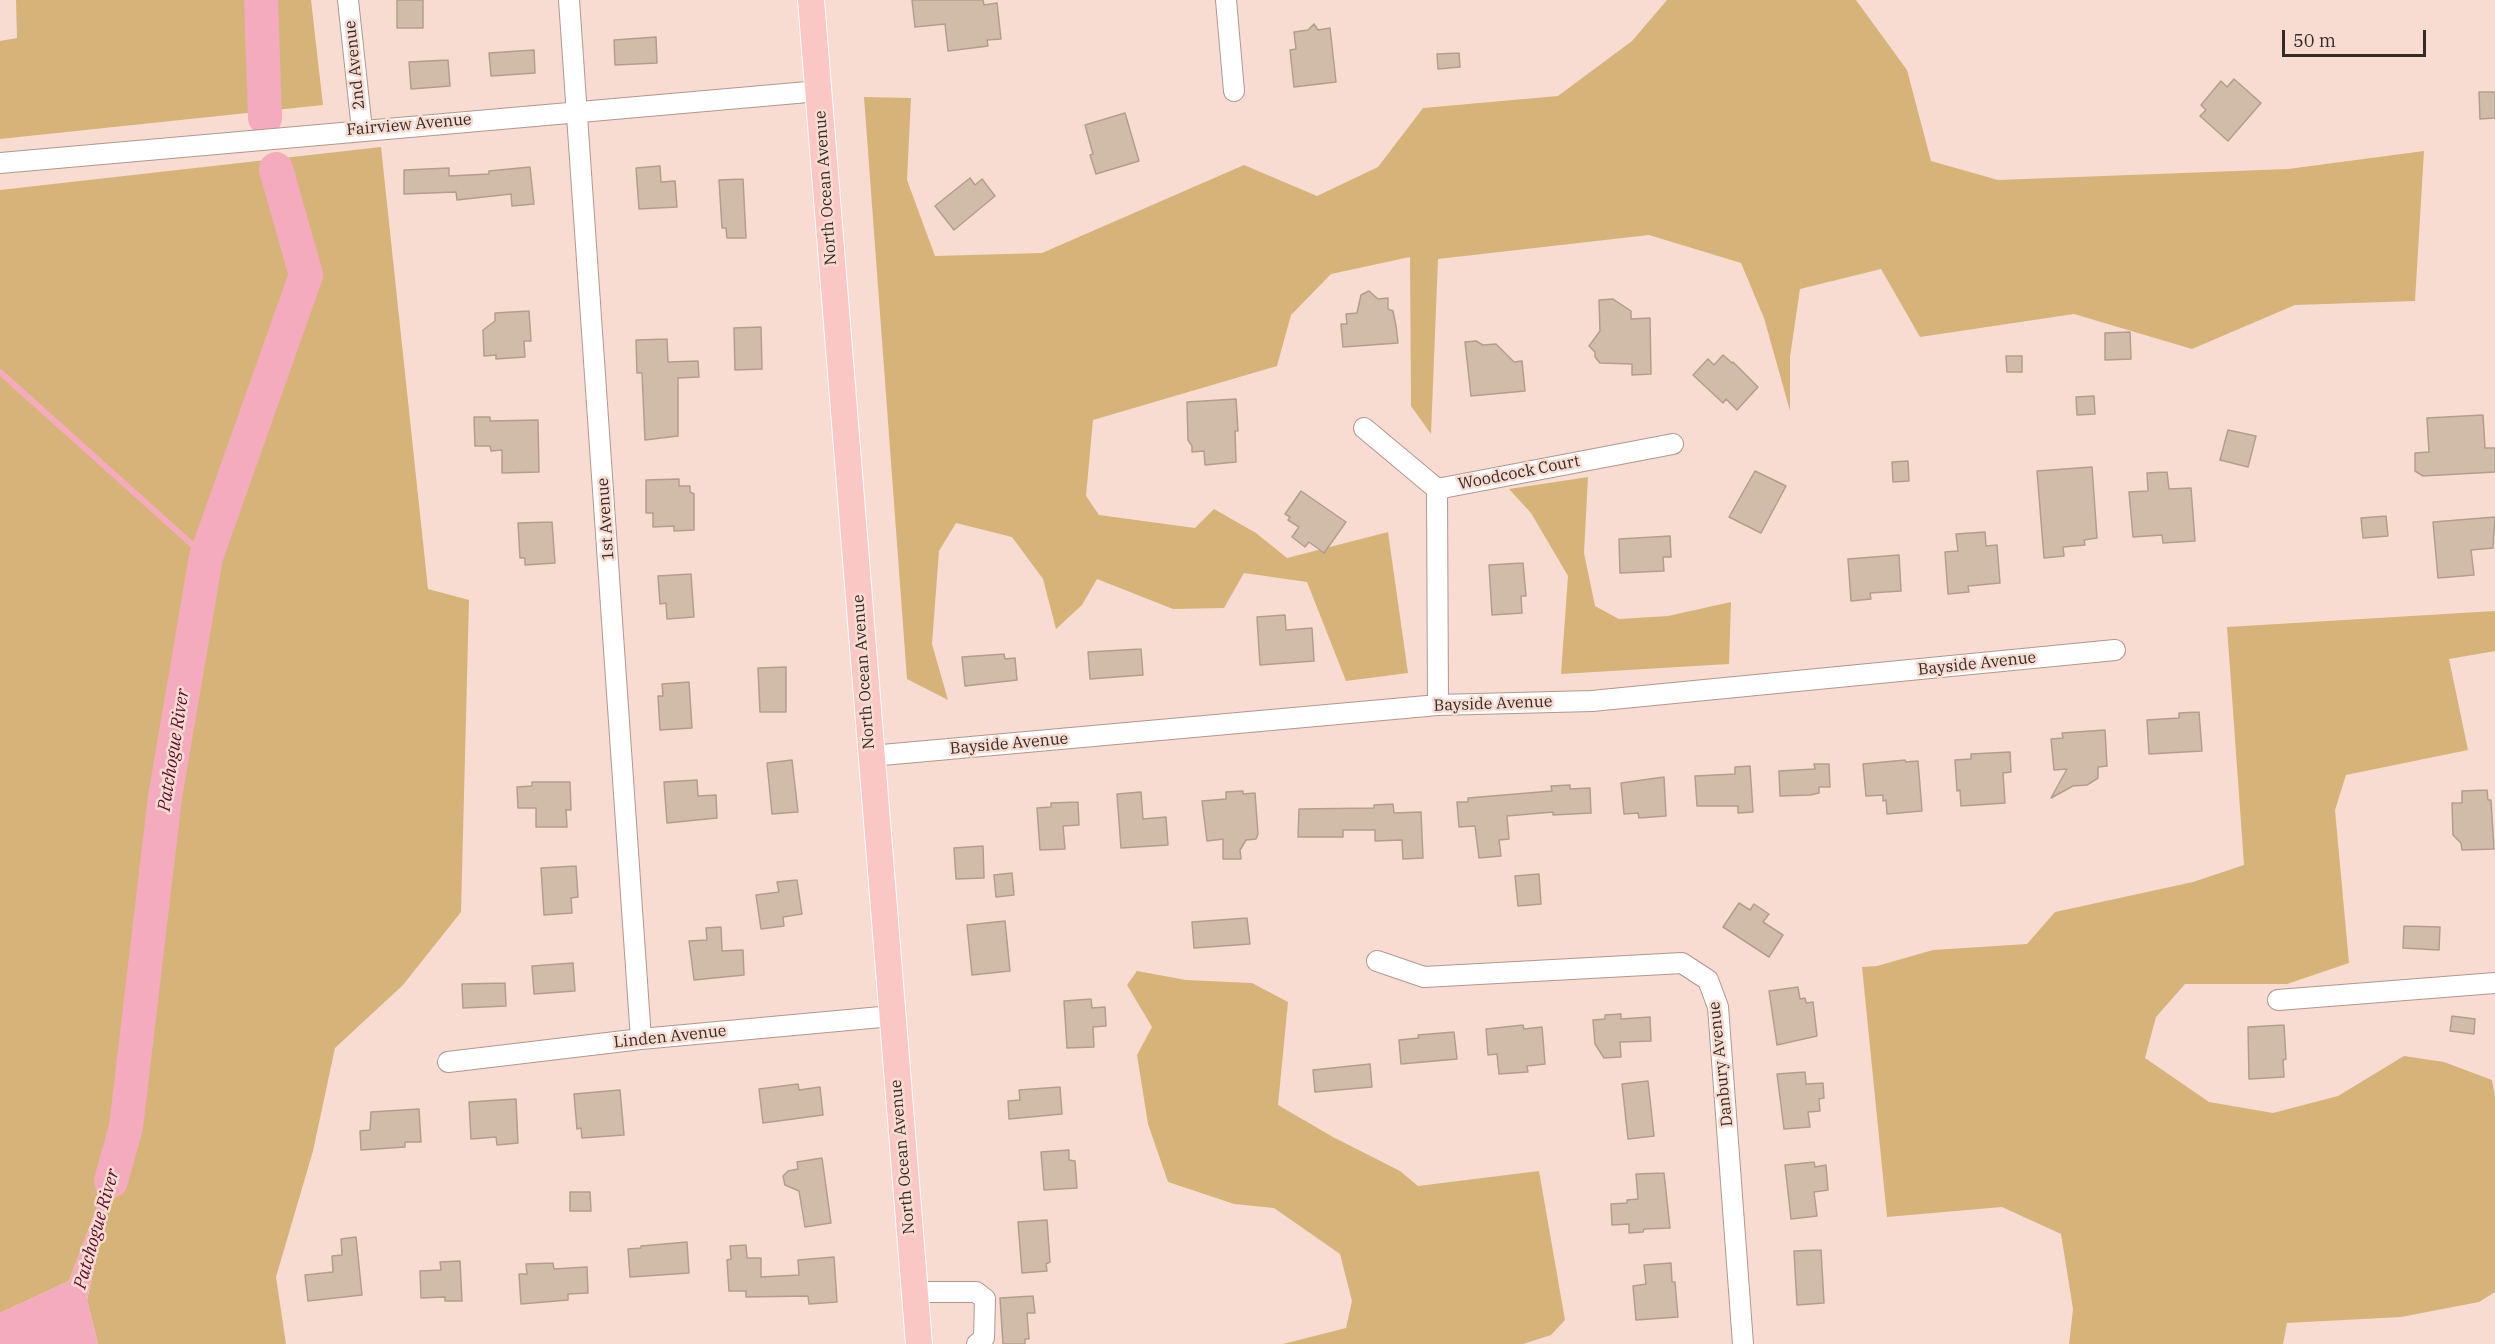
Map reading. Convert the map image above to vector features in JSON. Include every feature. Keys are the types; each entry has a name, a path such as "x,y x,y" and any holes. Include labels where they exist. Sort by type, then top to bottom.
{"main road":[{"name":"North Ocean Avenue","path":"811,0 919,1344"}],"street":[{"name":"2nd Avenue","path":"348,0 362,130"},
{"name":"1st Avenue","path":"569,0 641,1039"},
{"path":"1226,0 1234,91"},
{"name":"Fairview Avenue","path":"0,163 578,110 819,91"},
{"path":"1364,428 1437,489"},
{"name":"Woodcock Court","path":"1438,705 1437,489 1673,444"},
{"name":"Bayside Avenue","path":"871,756 1438,705 1593,701 2115,651"},
{"name":"Danbury Avenue","path":"1377,961 1424,977 1682,963 1708,980 1718,1007 1743,1344"},
{"path":"2278,1000 2495,983"},
{"name":"Linden Avenue","path":"448,1062 641,1039 892,1016"},
{"path":"914,1292 976,1292 985,1299 984,1338 977,1344"}],"shaded area":[{"path":"16,0 311,0 323,105 0,139 0,41 17,38"},
{"path":"1667,0 1856,0 1907,70 1931,161 1998,180 2288,169 2424,151 2415,301 2295,305 2192,349 2074,314 1920,337 1881,269 1800,289 1790,357 1790,411 1764,318 1741,263 1649,235 1438,259 1431,434 1411,406 1410,257 1331,274 1291,315 1277,366 1093,420 1086,496 1099,515 1195,528 1214,509 1256,533 1287,558 1388,532 1408,673 1346,681 1307,582 1244,573 1224,608 1173,609 1097,579 1082,605 1056,629 1043,579 1012,537 956,523 939,551 932,644 948,700 907,679 864,97 911,98 907,180 935,256 1042,253 1244,165 1317,196 1378,167 1423,108 1558,96 1632,41"},
{"path":"381,147 428,589 469,600 461,912 403,985 335,1048 313,1151 276,1277 286,1344 98,1344 87,1300 122,1141 69,1281 0,1313 0,190"},
{"path":"1588,477 1584,553 1595,606 1619,619 1668,616 1731,602 1729,664 1561,674 1568,576 1531,513 1509,489"},
{"path":"2495,611 2495,651 2449,659 2468,750 2346,775 2335,810 2349,963 2287,984 2185,984 2156,1017 2145,1058 2209,1102 2273,1113 2338,1096 2404,1056 2444,1062 2492,1080 2495,1096 2495,1292 2479,1302 2401,1317 2287,1323 2283,1344 2069,1344 2073,1309 2061,1234 2002,1207 1887,1217 1862,967 1877,966 1933,950 2027,944 2055,912 2193,882 2244,865 2227,627"},
{"path":"1137,971 1186,980 1252,983 1288,1002 1278,1105 1333,1137 1400,1171 1418,1186 1539,1171 1565,1320 1551,1335 1523,1344 1283,1344 1346,1328 1352,1301 1340,1254 1274,1208 1234,1204 1168,1182 1148,1124 1137,1055 1152,1027 1127,985"}],"water":[{"path":"124,1135 87,1299 98,1344 0,1344 0,1313 69,1281"}],"building":[{"path":"397,0 423,0 423,28 397,28"},
{"path":"912,0 983,0 984,5 997,3 1001,39 987,40 988,46 948,51 945,24 915,27"},
{"path":"1314,24 1318,30 1330,28 1336,82 1294,87 1290,50 1296,49 1294,32 1308,30"},
{"path":"656,37 657,63 615,65 614,40"},
{"path":"534,50 535,73 491,76 489,53"},
{"path":"1459,53 1460,67 1438,69 1437,54"},
{"path":"448,60 450,86 411,89 409,62"},
{"path":"2234,79 2261,103 2228,141 2200,116 2206,110 2201,105 2221,81 2227,87"},
{"path":"2479,92 2495,92 2495,118 2480,119"},
{"path":"1125,113 1139,161 1096,174 1085,125"},
{"path":"660,166 661,182 675,181 677,207 639,209 636,168"},
{"path":"530,167 534,204 512,206 511,194 457,200 456,192 404,194 404,170 449,168 449,176 489,174 489,171"},
{"path":"970,178 975,185 982,179 995,196 954,230 935,206"},
{"path":"743,179 746,238 727,238 726,228 722,228 719,180"},
{"path":"1369,291 1378,299 1388,298 1388,309 1393,311 1398,343 1343,347 1341,324 1347,324 1346,314 1357,313 1361,295"},
{"path":"1613,299 1631,311 1631,319 1650,318 1651,374 1632,375 1632,364 1600,363 1589,346 1600,331 1599,300"},
{"path":"529,311 531,341 524,341 525,357 496,359 496,355 484,356 483,330 495,321 495,313"},
{"path":"761,327 762,369 735,370 734,328"},
{"path":"2130,332 2131,359 2105,360 2105,333"},
{"path":"667,339 668,362 698,361 699,377 678,378 678,436 645,440 642,373 637,373 636,340"},
{"path":"1476,341 1483,345 1496,344 1514,362 1522,361 1525,391 1471,396 1465,342"},
{"path":"1723,355 1758,387 1737,410 1726,399 1723,403 1693,375 1708,359 1714,365"},
{"path":"2006,356 2022,356 2022,372 2007,372"},
{"path":"2094,396 2095,414 2077,415 2076,397"},
{"path":"1236,399 1238,431 1235,431 1236,462 1205,465 1204,451 1192,452 1192,446 1188,440 1187,402"},
{"path":"2483,415 2485,448 2495,448 2495,472 2423,476 2415,471 2415,453 2429,452 2427,418"},
{"path":"474,417 490,417 490,421 538,420 539,472 502,473 502,450 491,451 490,446 475,446"},
{"path":"2228,430 2256,436 2248,467 2220,460"},
{"path":"1908,461 1909,481 1893,482 1892,462"},
{"path":"2092,467 2097,538 2084,540 2085,545 2063,547 2064,556 2044,558 2037,471"},
{"path":"1755,471 1786,486 1761,533 1729,517"},
{"path":"2167,472 2169,489 2191,488 2195,541 2163,543 2162,535 2133,537 2129,492 2148,491 2147,473"},
{"path":"679,479 679,486 690,486 690,492 694,494 694,530 674,531 674,526 653,527 653,513 646,513 646,480"},
{"path":"1301,491 1346,522 1324,553 1309,542 1305,547 1292,537 1299,527 1288,520 1290,517 1285,514"},
{"path":"2386,516 2388,536 2363,538 2361,518"},
{"path":"2495,517 2493,548 2471,550 2474,575 2438,578 2433,522"},
{"path":"552,522 555,563 525,565 525,558 520,558 518,523"},
{"path":"1985,532 1986,546 1997,545 2000,583 1968,586 1969,592 1948,594 1945,552 1958,551 1956,534"},
{"path":"1670,536 1671,557 1663,557 1664,571 1620,573 1619,539"},
{"path":"1899,555 1901,591 1870,593 1871,599 1851,601 1848,559"},
{"path":"1523,563 1526,596 1521,596 1522,613 1492,615 1489,565"},
{"path":"691,574 694,617 667,619 666,603 660,604 658,576"},
{"path":"1285,615 1286,630 1312,628 1314,661 1260,665 1257,617"},
{"path":"1141,649 1143,675 1090,679 1088,652"},
{"path":"1004,654 1005,659 1015,658 1017,680 965,686 962,657"},
{"path":"786,667 786,712 760,712 758,668"},
{"path":"689,682 692,728 660,730 658,696 663,696 662,684"},
{"path":"2199,712 2202,751 2149,754 2147,720 2179,718 2179,713"},
{"path":"2105,730 2107,766 2098,767 2098,778 2087,785 2073,786 2051,798 2067,769 2054,770 2051,739 2063,738 2062,733"},
{"path":"2010,752 2011,772 2003,773 2005,803 1961,806 1960,790 1957,791 1955,760 1971,759 1971,754"},
{"path":"792,760 798,812 772,814 767,763"},
{"path":"1905,760 1906,762 1918,761 1922,811 1887,814 1886,800 1883,801 1883,795 1866,796 1863,764"},
{"path":"1814,764 1829,764 1830,787 1819,787 1819,793 1810,795 1780,796 1779,771 1815,769"},
{"path":"1750,766 1753,812 1738,813 1738,806 1697,806 1695,776 1735,774 1735,767"},
{"path":"1664,777 1666,816 1639,818 1638,813 1624,814 1621,783"},
{"path":"697,780 698,796 716,795 717,818 667,823 664,782"},
{"path":"532,782 570,782 571,810 566,810 567,827 536,827 536,808 518,808 517,787 532,786"},
{"path":"1570,785 1570,789 1590,788 1591,813 1553,815 1553,812 1507,816 1509,839 1499,840 1501,856 1479,858 1475,826 1459,827 1457,802 1468,802 1468,798 1552,791 1551,786"},
{"path":"2487,790 2488,800 2491,800 2494,849 2462,850 2461,843 2453,835 2452,803 2462,803 2462,791"},
{"path":"1243,791 1243,794 1255,793 1258,834 1256,839 1246,840 1240,850 1241,859 1223,859 1223,839 1207,841 1202,801 1226,799 1226,792"},
{"path":"1141,792 1143,819 1166,817 1168,845 1121,848 1117,794"},
{"path":"1078,802 1079,825 1063,826 1065,849 1040,850 1037,808 1051,807 1051,803"},
{"path":"1393,804 1394,813 1421,812 1423,858 1403,859 1402,840 1375,841 1375,830 1343,830 1343,837 1298,837 1299,809 1374,808 1374,805"},
{"path":"983,846 984,878 956,879 954,848"},
{"path":"576,866 578,897 571,898 572,913 544,915 541,868"},
{"path":"1012,873 1014,895 996,897 994,875"},
{"path":"1539,874 1541,904 1518,906 1515,876"},
{"path":"797,880 802,914 783,917 784,926 761,929 756,895 779,892 777,882"},
{"path":"1739,903 1750,910 1754,904 1769,914 1763,922 1783,935 1769,957 1723,927"},
{"path":"1247,918 1250,944 1194,948 1192,922"},
{"path":"1005,921 1010,971 972,975 967,925"},
{"path":"2404,926 2440,927 2439,950 2403,948"},
{"path":"721,927 722,951 743,950 744,975 694,980 689,941 707,940 706,928"},
{"path":"573,963 575,991 534,994 532,966"},
{"path":"505,983 506,1006 463,1008 462,984"},
{"path":"1798,987 1800,999 1805,998 1806,1003 1813,1002 1817,1036 1777,1045 1769,991"},
{"path":"1091,999 1092,1008 1105,1007 1106,1026 1093,1027 1094,1047 1067,1048 1064,1001"},
{"path":"1621,1014 1621,1019 1650,1017 1651,1041 1620,1042 1621,1057 1604,1058 1595,1044 1593,1020 1605,1019 1605,1015"},
{"path":"2452,1016 2475,1019 2474,1034 2450,1031"},
{"path":"1523,1025 1524,1029 1542,1027 1545,1064 1527,1066 1528,1072 1499,1074 1497,1054 1488,1055 1486,1029"},
{"path":"2284,1025 2286,1059 2283,1060 2284,1077 2249,1079 2248,1027"},
{"path":"1454,1032 1457,1059 1401,1064 1399,1040 1419,1038 1418,1035"},
{"path":"1370,1064 1372,1087 1315,1092 1313,1070"},
{"path":"1805,1072 1806,1084 1823,1083 1824,1098 1819,1099 1820,1111 1808,1112 1810,1127 1784,1129 1777,1074"},
{"path":"1648,1081 1654,1136 1628,1139 1622,1084"},
{"path":"798,1084 799,1090 820,1087 823,1115 763,1123 759,1089"},
{"path":"1060,1087 1062,1114 1009,1119 1008,1101 1020,1100 1019,1090"},
{"path":"620,1090 624,1135 582,1138 581,1128 577,1129 574,1094"},
{"path":"516,1099 518,1143 497,1145 496,1137 471,1139 469,1102"},
{"path":"419,1109 421,1142 405,1142 405,1147 361,1150 360,1131 370,1130 371,1112"},
{"path":"1069,1150 1069,1160 1075,1161 1077,1188 1044,1190 1041,1152"},
{"path":"822,1158 831,1223 805,1227 799,1191 785,1185 783,1176 788,1171 798,1169 797,1162"},
{"path":"1814,1162 1815,1167 1826,1165 1828,1190 1814,1192 1817,1216 1791,1219 1785,1165"},
{"path":"1664,1173 1670,1228 1644,1229 1643,1232 1629,1233 1629,1224 1612,1225 1611,1204 1627,1203 1627,1200 1638,1199 1636,1174"},
{"path":"570,1192 590,1192 591,1211 570,1211"},
{"path":"1047,1220 1050,1262 1046,1264 1047,1271 1022,1273 1018,1222"},
{"path":"356,1237 362,1295 308,1301 305,1275 333,1272 332,1256 342,1255 341,1239"},
{"path":"687,1242 689,1273 630,1277 628,1249"},
{"path":"746,1245 747,1258 761,1258 761,1277 799,1275 798,1260 834,1257 837,1302 809,1304 808,1296 746,1297 746,1291 729,1291 727,1260 731,1259 730,1246"},
{"path":"1821,1250 1824,1303 1797,1305 1794,1251"},
{"path":"460,1261 462,1301 445,1301 445,1297 421,1298 420,1271 441,1270 440,1262"},
{"path":"553,1263 554,1269 587,1267 588,1293 568,1294 568,1300 521,1304 519,1274 527,1274 526,1264"},
{"path":"1671,1263 1678,1317 1636,1320 1633,1286 1646,1284 1644,1265"},
{"path":"1033,1296 1035,1313 1027,1313 1029,1339 1025,1339 1025,1344 1003,1344 1000,1298"}],"waterway":[{"name":"Patchogue River","path":"261,0 265,118"},
{"name":"Patchogue River","path":"111,1181 126,1127 165,797 206,557 306,275 276,169"},
{"path":"0,372 206,557"}]}
